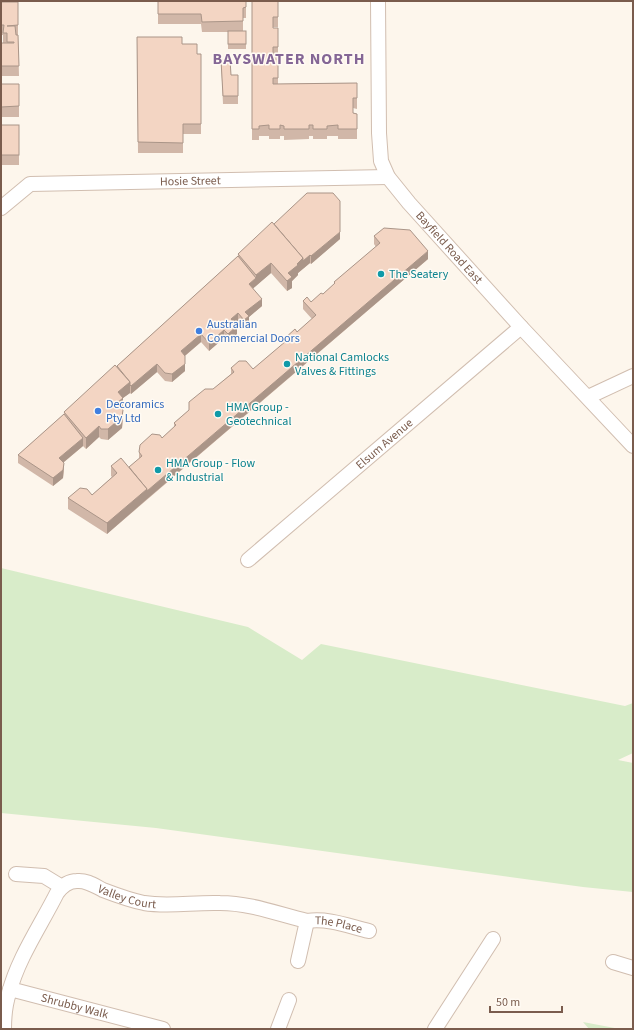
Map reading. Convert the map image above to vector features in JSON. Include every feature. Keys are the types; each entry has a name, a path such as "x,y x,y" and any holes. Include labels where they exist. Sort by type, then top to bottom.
{"street":[{"name":"Bayfield Road East","path":"378,1 379,133 381,161 388,177 409,204 521,327 633,446"},
{"name":"Hosie Street","path":"1,208 30,184 388,177"},
{"name":"Elsum Avenue","path":"248,560 521,327"},
{"path":"588,397 633,376"},
{"path":"4,1029 5,1011 15,974 28,947 62,887 44,876 16,874"},
{"name":"Valley Court","path":"62,887 69,883 78,881 88,882 125,899 145,903 167,905 220,903 244,905 307,921"},
{"name":"The Place","path":"307,921 320,919 369,932"},
{"path":"298,961 307,921"},
{"path":"435,1029 493,939"},
{"path":"613,962 633,968"},
{"name":"Shrubby Walk","path":"10,989 163,1029"},
{"path":"278,1029 289,1000"}],"green space":[{"path":"1,568 248,627 302,660 321,644 625,706 633,703 633,753 618,760 633,763 633,892 583,887 156,828 1,813"},
{"path":"583,1022 620,1029 589,1029"}],"building":[{"path":"158,1 246,1 246,7 243,8 243,21 202,22 201,14 158,14"},
{"path":"252,1 278,1 278,17 273,17 273,28 278,28 278,47 273,47 273,59 278,59 278,78 273,78 273,84 357,83 357,98 353,98 353,113 357,114 357,129 338,129 338,125 327,126 327,129 313,129 313,125 309,125 309,129 284,129 284,126 280,125 280,129 269,129 269,125 259,126 259,129 252,129"},
{"path":"1,2 18,2 18,25 7,26 15,26 16,35 18,35 19,66 1,66 1,43 14,42 7,42 7,33 3,33 4,25 1,25"},
{"path":"228,31 246,31 246,44 228,44"},
{"path":"137,37 182,37 182,44 197,44 197,54 201,54 201,124 183,124 183,143 138,142"},
{"path":"221,60 230,60 231,75 238,75 238,96 223,96"},
{"path":"1,84 19,84 19,106 1,107"},
{"path":"1,125 19,125 19,155 1,155"},
{"path":"307,193 333,193 340,201 340,232 303,261 303,258 274,224"},
{"path":"272,222 303,258 297,264 298,265 288,273 292,277 287,281 271,263 256,275 238,254"},
{"path":"384,228 410,230 428,251 147,491 129,467 142,456 139,452 140,445 152,434 160,435 162,438 176,425 174,423 189,410 189,402 205,389 213,389 234,372 231,368 239,361 246,361 253,369 286,341 284,339 295,329 297,332 316,315 303,301 307,297 311,302 321,293 323,294 335,283 334,282 380,243 374,236"},
{"path":"238,256 256,278 249,284 262,299 245,312 249,316 244,320 238,313 231,319 237,326 228,334 224,330 209,343 201,334 181,351 185,356 185,364 172,374 165,373 157,364 131,386 130,382 117,366"},
{"name":"Decoramics Pty Ltd","path":"115,365 130,382 118,392 123,398 117,403 123,410 122,417 108,429 101,429 99,426 86,438 64,412"},
{"path":"64,414 83,438 59,458 64,463 63,470 53,478 18,455"},
{"path":"121,458 147,489 107,523 68,498 80,488 87,489 92,495 117,473 111,466"}],"place":[{"name":"The Seatery","path":"381,274"},
{"name":"Australian Commercial Doors","path":"199,331"},
{"name":"National Camlocks Valves & Fittings","path":"287,364"},
{"name":"Decoramics Pty Ltd","path":"98,411"},
{"name":"HMA Group - Geotechnical","path":"218,414"},
{"name":"HMA Group - Flow & Industrial","path":"158,470"}],"district":[{"name":"BAYSWATER NORTH","path":"289,58"}]}
